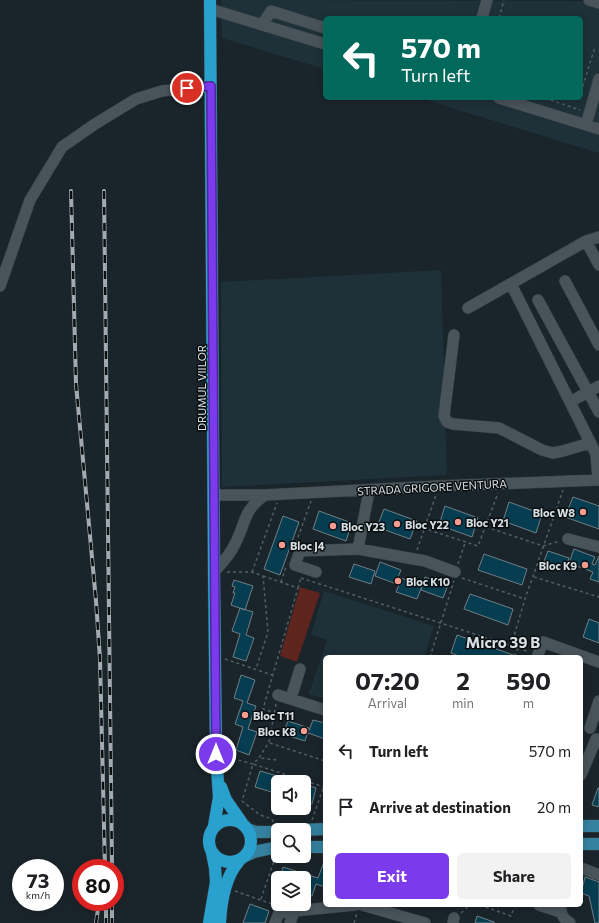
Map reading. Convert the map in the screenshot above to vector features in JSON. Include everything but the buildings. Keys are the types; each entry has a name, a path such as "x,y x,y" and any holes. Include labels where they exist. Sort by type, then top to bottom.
{"highway":[{"name":"DRUMUL VIILOR","path":"210,5 214,572 216,754 218,777 218,806 214,826"},
{"name":"DRUMUL VIILOR","path":"218,777 226,800 245,826"},
{"path":"209,923 216,882 215,868 208,839 214,826 221,821 235,820 245,826 250,836 251,843 249,850 233,867 226,887 220,923"},
{"path":"212,853 217,859 224,862 231,862 242,858"}],"main road":[{"path":"245,826 256,832 271,832"},
{"path":"583,826 599,826"},
{"path":"311,830 323,829"},
{"path":"583,844 599,844"},
{"path":"311,847 323,847"},
{"path":"242,858 254,852 271,852"}],"street":[{"path":"483,16 487,0"},
{"path":"589,0 599,3"},
{"path":"210,5 262,25 323,43"},
{"path":"262,25 271,11 323,27"},
{"path":"586,125 594,105 599,79"},
{"path":"0,286 30,200 62,147 95,124 136,99 162,91 211,86"},
{"path":"505,100 599,129"},
{"path":"468,308 586,241 599,237"},
{"path":"586,241 599,265"},
{"path":"565,280 599,345"},
{"path":"511,284 596,454 598,480"},
{"path":"538,300 599,412"},
{"path":"454,335 444,416 447,422 453,424 499,428 542,450 553,453 590,442"},
{"path":"570,402 599,386"},
{"name":"STRADA GRIGORE VENTURA","path":"214,495 265,495 369,491 439,486 598,480"},
{"path":"358,549 369,491"},
{"path":"214,572 230,554 250,508 265,495"},
{"path":"568,539 599,547"},
{"path":"307,573 295,565 300,551 358,549 425,561 455,572"},
{"path":"537,655 542,642 579,655"},
{"path":"583,656 599,662"},
{"path":"291,698 300,669"},
{"path":"278,695 323,709"},
{"path":"583,771 598,739 586,726 599,701"},
{"path":"583,869 599,875"},
{"path":"311,909 335,907"},
{"path":"369,907 425,923"},
{"path":"550,907 561,909 565,920 570,923"},
{"path":"275,923 279,912 294,911 290,923"}],"path":[{"path":"500,16 504,0"},
{"path":"583,86 595,47"},
{"path":"559,100 594,105"},
{"path":"511,646 525,599 534,577 543,546 566,482"},
{"path":"424,528 478,546 501,484"},
{"path":"414,560 439,486"},
{"path":"294,549 314,493"},
{"path":"252,572 281,494"},
{"path":"486,527 543,546 568,539"},
{"path":"455,572 465,542"},
{"path":"281,582 288,562"},
{"path":"214,572 252,572 298,588"},
{"path":"274,712 263,709 298,588 307,573 440,623 518,648 535,655"},
{"path":"256,669 268,632 263,576"},
{"path":"431,655 456,576 525,599"},
{"path":"534,577 599,597"},
{"path":"515,655 518,648"},
{"path":"216,656 272,675"},
{"path":"274,823 272,819 260,815 242,801 253,764 259,758 269,742 278,695"},
{"path":"269,742 323,760"},
{"path":"216,754 253,764 323,787"},
{"path":"259,758 277,760"},
{"path":"307,823 323,789"},
{"path":"261,899 273,863"},
{"path":"226,887 271,903"},
{"path":"454,920 468,907"},
{"path":"486,907 511,916 514,907"}],"shaded area":[{"path":"221,0 599,1 599,153 426,100 583,100 583,16 323,16 323,68 222,38"},
{"path":"441,270 447,475 222,487 221,282"},
{"path":"300,587 320,593 297,662 280,656"},
{"path":"324,591 434,626 425,655 323,655 323,698 309,694 327,640 311,634"}],"railway":[{"path":"71,191 76,384 100,659 105,859"},
{"path":"104,191 112,859"},
{"path":"96,923 98,911"},
{"path":"106,911 106,923"},
{"path":"112,911 112,923"}],"place":[{"name":"Bloc W8","path":"583,512"},
{"name":"Bloc Y21","path":"458,522"},
{"name":"Bloc Y22","path":"397,524"},
{"name":"Bloc Y23","path":"333,526"},
{"name":"Bloc J4","path":"282,545"},
{"name":"Bloc K9","path":"585,565"},
{"name":"Bloc K10","path":"398,581"},
{"name":"Bloc T11","path":"245,715"},
{"name":"Bloc K8","path":"304,731"}],"district":[{"name":"Micro 39 B","path":"503,642"}],"route":[{"path":"187,88 211,86 216,754"}]}
